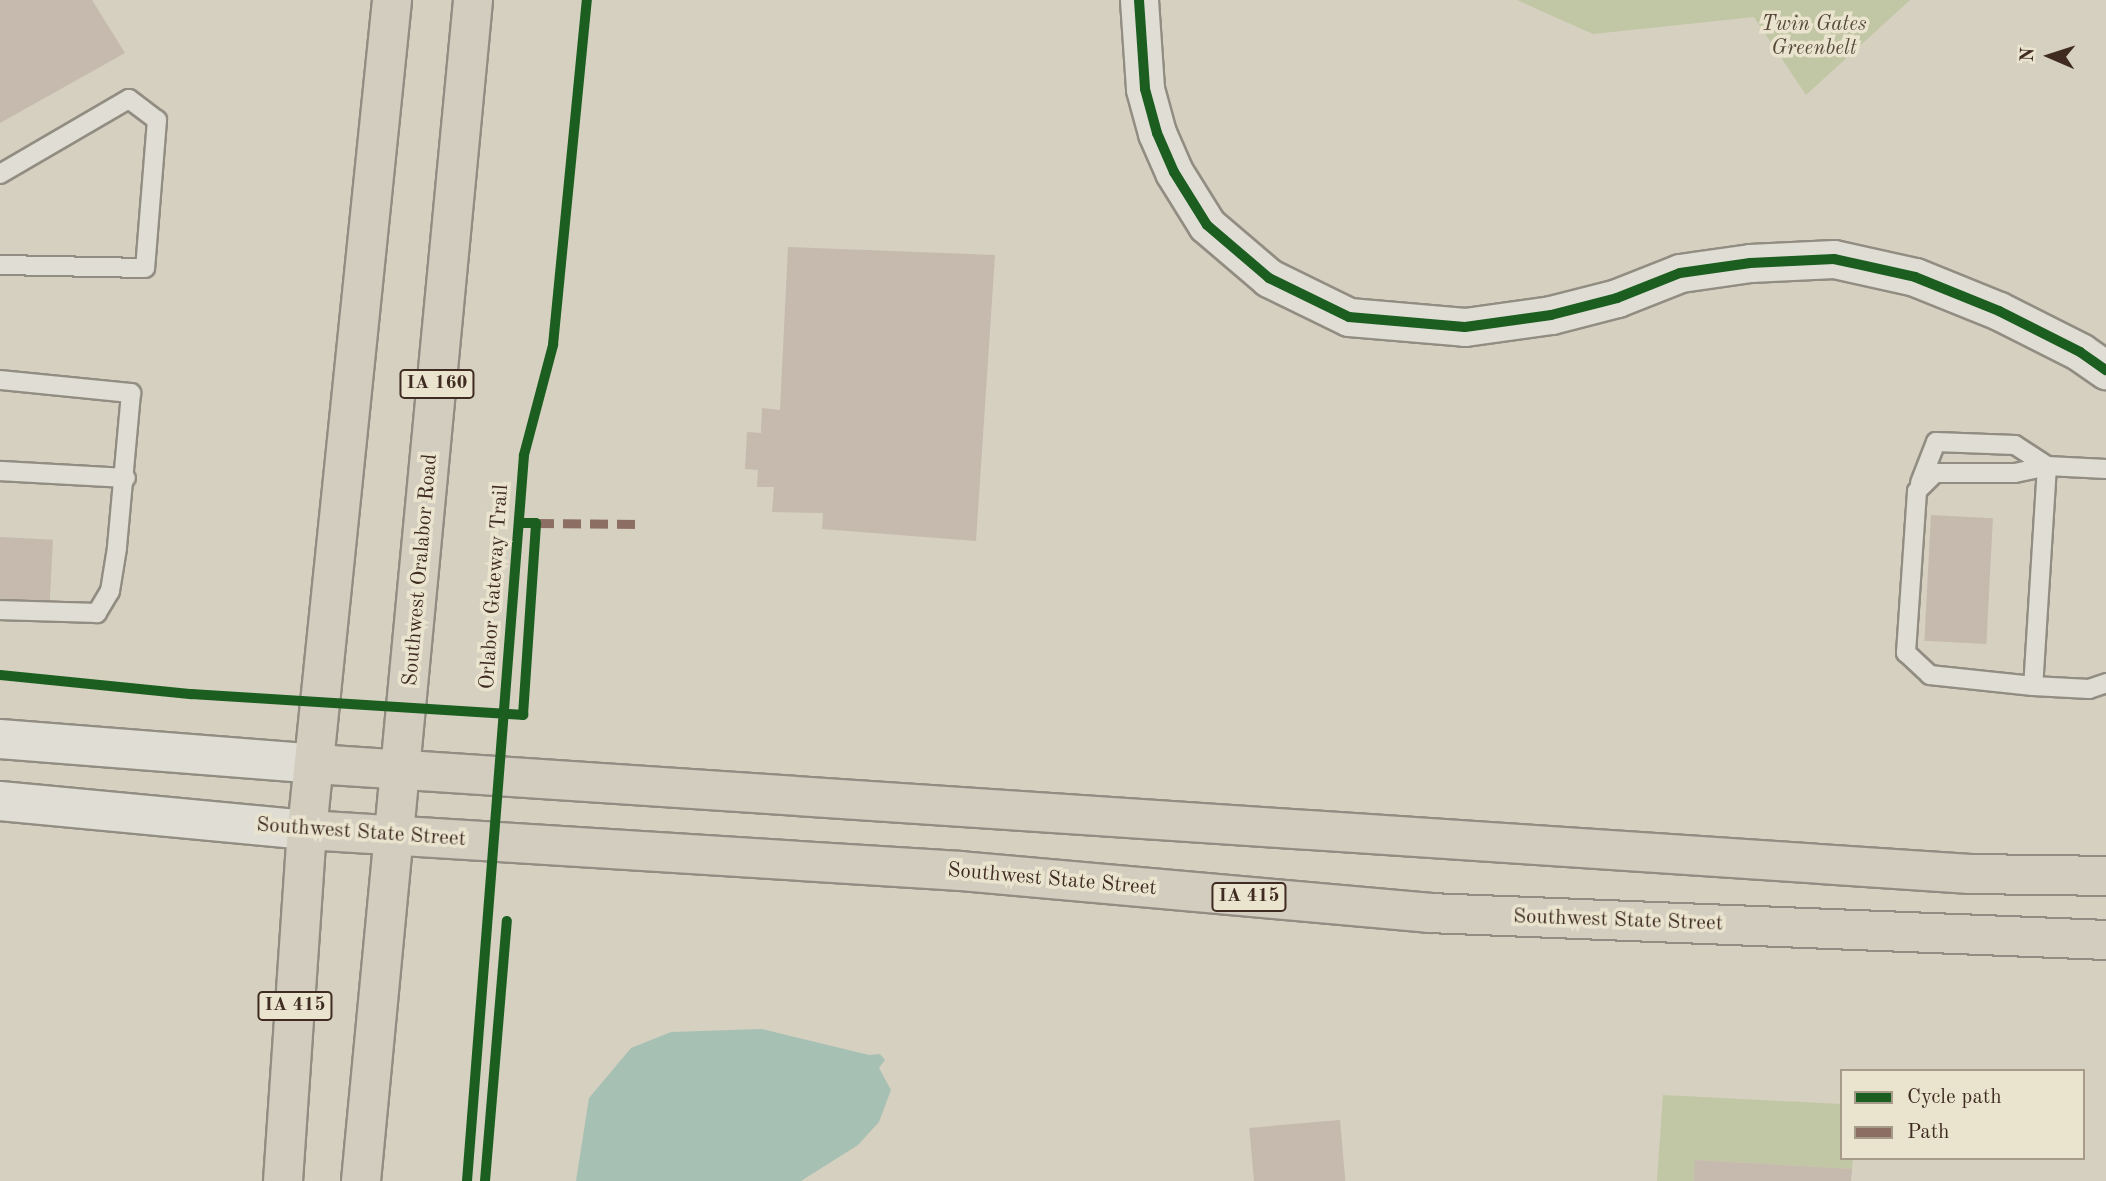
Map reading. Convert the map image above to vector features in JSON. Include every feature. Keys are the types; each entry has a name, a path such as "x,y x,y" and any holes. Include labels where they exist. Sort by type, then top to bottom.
{"main road":[{"path":"315,764 392,0"},
{"name":"Southwest Oralabor Road","path":"361,1181 473,0"},
{"path":"9,736 315,764 402,767 1956,873 2106,876"},
{"name":"IA 415","path":"282,1181 307,830 315,764"},
{"name":"Southwest State Street","path":"0,801 394,837 961,871 1429,913 2106,940"}],"street":[{"path":"1139,0 1145,89 1157,133 1174,172 1207,225 1269,278 1349,317 1465,327 1551,315 1617,298 1680,273 1750,262 1834,259 1915,276 1998,311 2080,352 2106,370"}],"lane":[{"path":"0,174 129,99 157,120 145,268 0,265"},
{"path":"0,380 131,393 126,478 110,591 97,613 0,610"},
{"path":"2047,466 2014,445 1936,442 1917,491 1906,653 1930,675 2033,687 2089,690 2106,683"},
{"path":"1917,491 1935,473 2015,473 2047,466 2106,469"},
{"path":"2033,687 2047,466"},
{"path":"0,471 126,478"}],"green space":[{"name":"Twin Gates Greenbelt","path":"1517,0 1910,0 1806,95 1754,17 1593,34"},
{"path":"1663,1095 1840,1104 1840,1160 1853,1160 1852,1169 1696,1160 1694,1181 1657,1181"}],"shaded area":[{"path":"762,1029 869,1055 880,1054 885,1060 879,1068 891,1090 879,1122 858,1145 801,1181 576,1181 589,1098 631,1048 671,1032"}],"building":[{"path":"0,0 92,0 125,53 0,123"},
{"path":"788,247 995,255 976,541 822,529 823,513 772,512 774,487 757,487 758,470 745,469 747,432 761,433 762,408 780,410"},
{"path":"1931,515 1993,518 1986,644 1924,641"},
{"path":"0,537 53,540 49,607 0,604"},
{"path":"1340,1120 1345,1181 1254,1181 1249,1128"},
{"path":"1695,1160 1852,1169 1851,1181 1694,1181"}],"marked path":[{"path":"536,523 642,524"}],"cycle path":[{"name":"Orlabor Gateway Trail","path":"467,1181 524,455 553,345 587,0"},
{"path":"1139,0 1145,89 1157,133 1174,172 1207,225 1269,278 1349,317 1465,327 1551,315 1617,298 1680,273 1750,263 1834,259 1915,277 1999,311 2080,352 2106,370"},
{"name":"Orlabor Gateway Trail","path":"0,675 192,694 523,715 536,523 519,523"},
{"path":"485,1181 507,921"}]}
